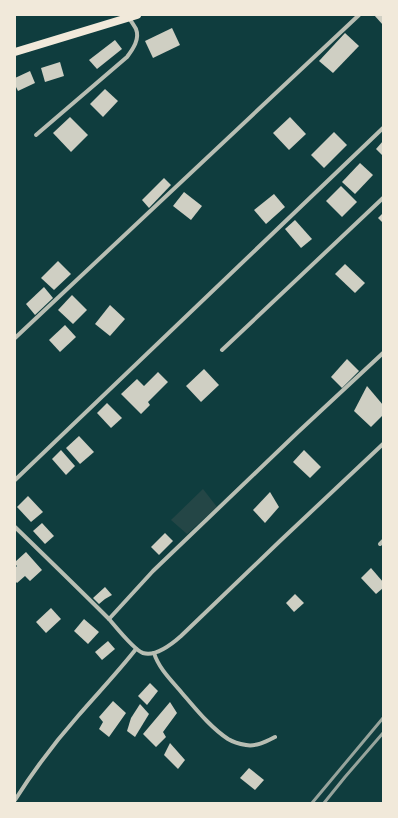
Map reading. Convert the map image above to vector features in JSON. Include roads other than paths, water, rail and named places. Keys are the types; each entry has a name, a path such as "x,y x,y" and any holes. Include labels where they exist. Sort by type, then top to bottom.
{"main road":[{"path":"15,52 132,16"}],"street":[{"path":"15,338 359,15"},
{"path":"36,135 127,57 134,48 137,38 137,30 132,16"},
{"path":"15,480 383,128"},
{"path":"222,350 383,198"},
{"path":"109,619 153,571 383,353"},
{"path":"15,527 109,619 136,649 143,653 150,654 169,646 181,636 383,444"},
{"path":"15,800 54,744 136,649"},
{"path":"154,653 158,664 197,711 213,727 230,740 248,746 260,744 275,737"}],"railway":[{"path":"312,803 383,718"},
{"path":"324,803 383,733"}]}
